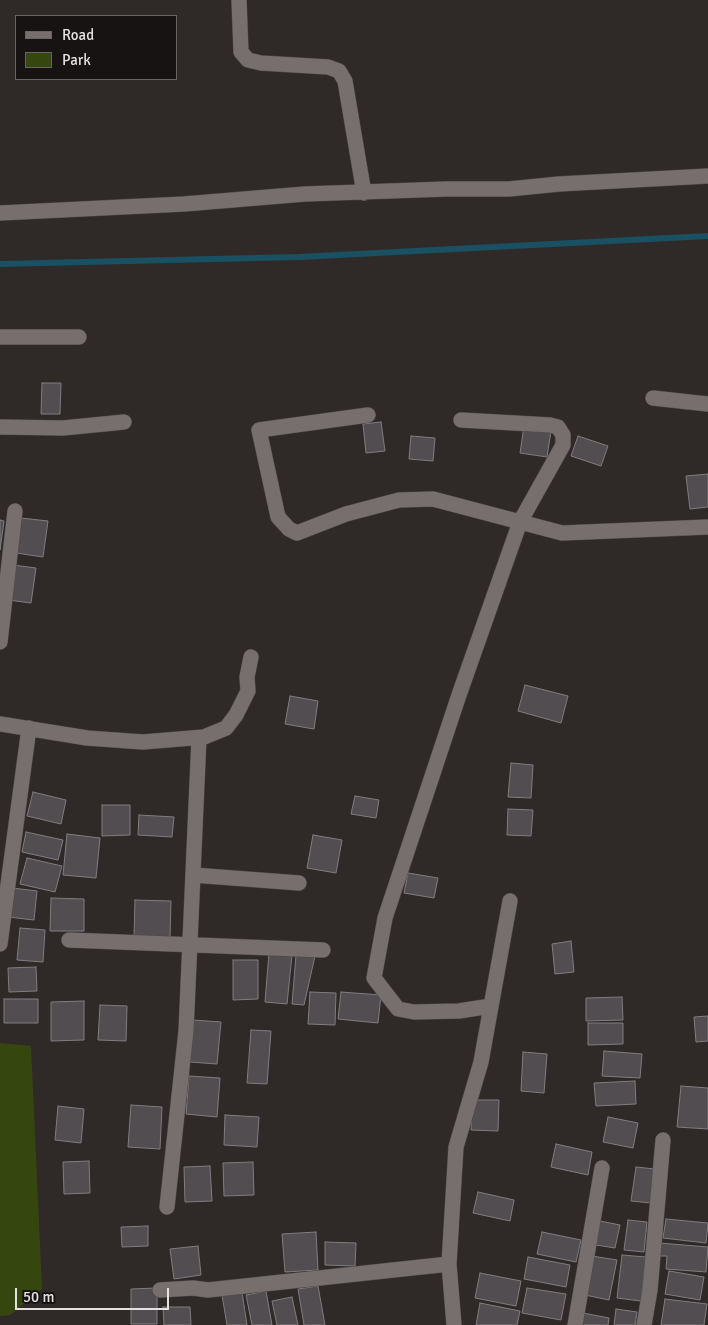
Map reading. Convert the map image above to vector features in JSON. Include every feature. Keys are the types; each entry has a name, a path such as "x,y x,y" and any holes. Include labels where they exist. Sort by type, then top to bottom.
{"street":[{"path":"238,0 241,52 248,60 262,63 328,67 339,71 345,81 364,193"},
{"path":"0,213 174,205 305,194 446,189 509,190 587,182 708,176"},
{"path":"0,337 79,338"},
{"path":"653,398 708,404"},
{"path":"368,415 259,430 278,517 289,529 297,533 346,514 399,500 433,499 562,533 708,526"},
{"path":"461,420 550,425 558,427 563,435 563,445 520,522 459,694 385,918 374,978 398,1009 414,1012 459,1011 490,1006"},
{"path":"0,427 63,428 124,422"},
{"path":"0,642 15,511"},
{"path":"0,724 87,738 143,742 199,738 226,728 236,715 248,691 247,677 251,657"},
{"path":"0,944 29,728"},
{"path":"167,1207 186,1031 199,738"},
{"path":"193,874 300,883"},
{"path":"454,1325 449,1264 456,1147 481,1062 510,901"},
{"path":"69,940 323,950"},
{"path":"644,1325 650,1290 663,1140"},
{"path":"575,1325 602,1168"},
{"path":"160,1290 218,1289 449,1264"}],"green space":[{"path":"0,1043 31,1046 42,1289 10,1315 0,1316"}],"building":[{"path":"42,383 61,383 60,414 41,414"},
{"path":"381,422 385,451 366,453 363,424"},
{"path":"524,426 551,431 547,457 520,453"},
{"path":"411,436 435,438 433,461 409,459"},
{"path":"578,436 608,446 601,466 571,456"},
{"path":"708,474 708,507 690,509 686,476"},
{"path":"21,518 48,521 43,557 16,553"},
{"path":"0,520 4,521 0,550"},
{"path":"13,565 36,568 31,603 8,600"},
{"path":"525,685 568,696 561,723 518,711"},
{"path":"290,696 318,701 314,729 285,724"},
{"path":"511,763 533,765 531,798 508,797"},
{"path":"33,792 66,800 61,824 27,816"},
{"path":"355,796 379,800 376,818 351,814"},
{"path":"102,805 130,805 130,835 102,836"},
{"path":"508,809 533,810 531,836 507,835"},
{"path":"139,815 174,817 172,837 138,835"},
{"path":"26,832 63,840 58,860 22,852"},
{"path":"67,834 100,838 96,878 63,875"},
{"path":"313,835 342,840 336,873 307,868"},
{"path":"27,858 62,866 55,892 20,884"},
{"path":"408,873 438,878 434,898 404,893"},
{"path":"12,888 37,891 34,920 8,917"},
{"path":"51,898 84,899 84,931 50,931"},
{"path":"135,900 171,901 170,937 134,937"},
{"path":"20,928 45,930 43,962 17,960"},
{"path":"571,941 574,972 555,974 552,944"},
{"path":"269,953 292,955 287,1004 265,1002"},
{"path":"296,955 315,956 304,1005 292,1004"},
{"path":"233,960 258,960 258,999 233,1000"},
{"path":"36,967 37,991 9,992 8,968"},
{"path":"310,992 336,993 335,1025 308,1024"},
{"path":"341,992 381,995 378,1023 338,1019"},
{"path":"622,997 623,1020 586,1021 586,998"},
{"path":"4,999 38,999 38,1023 4,1023"},
{"path":"84,1001 84,1040 51,1041 51,1002"},
{"path":"100,1005 127,1006 126,1041 98,1040"},
{"path":"708,1016 708,1041 696,1042 694,1017"},
{"path":"193,1020 221,1022 217,1064 190,1062"},
{"path":"588,1023 623,1023 623,1044 588,1045"},
{"path":"251,1030 271,1031 267,1084 247,1083"},
{"path":"604,1051 642,1054 640,1078 602,1076"},
{"path":"523,1052 547,1054 544,1093 521,1091"},
{"path":"189,1076 220,1078 217,1117 186,1114"},
{"path":"635,1081 636,1104 596,1106 594,1083"},
{"path":"681,1086 708,1088 708,1129 677,1127"},
{"path":"472,1100 499,1100 498,1131 471,1130"},
{"path":"131,1105 162,1107 160,1149 128,1147"},
{"path":"58,1106 84,1109 81,1143 55,1140"},
{"path":"225,1115 259,1117 257,1147 224,1145"},
{"path":"608,1117 638,1123 633,1148 603,1142"},
{"path":"556,1144 592,1152 588,1175 551,1167"},
{"path":"89,1161 90,1193 64,1194 63,1162"},
{"path":"253,1162 254,1195 224,1196 223,1163"},
{"path":"210,1166 212,1201 185,1202 184,1167"},
{"path":"636,1167 655,1169 651,1203 631,1201"},
{"path":"478,1192 514,1200 510,1221 473,1213"},
{"path":"666,1219 708,1223 706,1243 663,1238"},
{"path":"628,1220 647,1222 644,1252 624,1250"},
{"path":"600,1221 620,1225 615,1248 596,1245"},
{"path":"148,1226 148,1246 122,1247 121,1227"},
{"path":"316,1232 318,1270 285,1272 282,1234"},
{"path":"542,1232 581,1240 576,1262 537,1254"},
{"path":"325,1242 356,1243 355,1266 325,1265"},
{"path":"659,1243 708,1247 706,1272 666,1269 667,1256 658,1256"},
{"path":"198,1246 201,1275 174,1279 170,1249"},
{"path":"622,1255 646,1257 641,1301 617,1298"},
{"path":"592,1256 617,1260 609,1300 585,1295"},
{"path":"528,1257 570,1265 566,1287 524,1279"},
{"path":"669,1271 704,1277 700,1300 665,1294"},
{"path":"480,1273 521,1281 516,1306 475,1298"},
{"path":"318,1286 325,1325 304,1325 298,1289"},
{"path":"157,1288 157,1324 131,1324 131,1289"},
{"path":"527,1288 566,1294 561,1320 522,1313"},
{"path":"266,1291 272,1325 252,1325 246,1295"},
{"path":"242,1292 247,1325 227,1325 222,1295"},
{"path":"292,1297 298,1325 277,1325 272,1301"},
{"path":"665,1299 707,1304 704,1325 661,1325"},
{"path":"480,1303 520,1311 517,1325 476,1325"},
{"path":"163,1307 190,1307 191,1325 164,1325"},
{"path":"616,1309 637,1312 635,1325 614,1325"},
{"path":"583,1313 609,1318 608,1325 581,1325"}],"waterway":[{"path":"0,264 299,257 708,236"}]}
